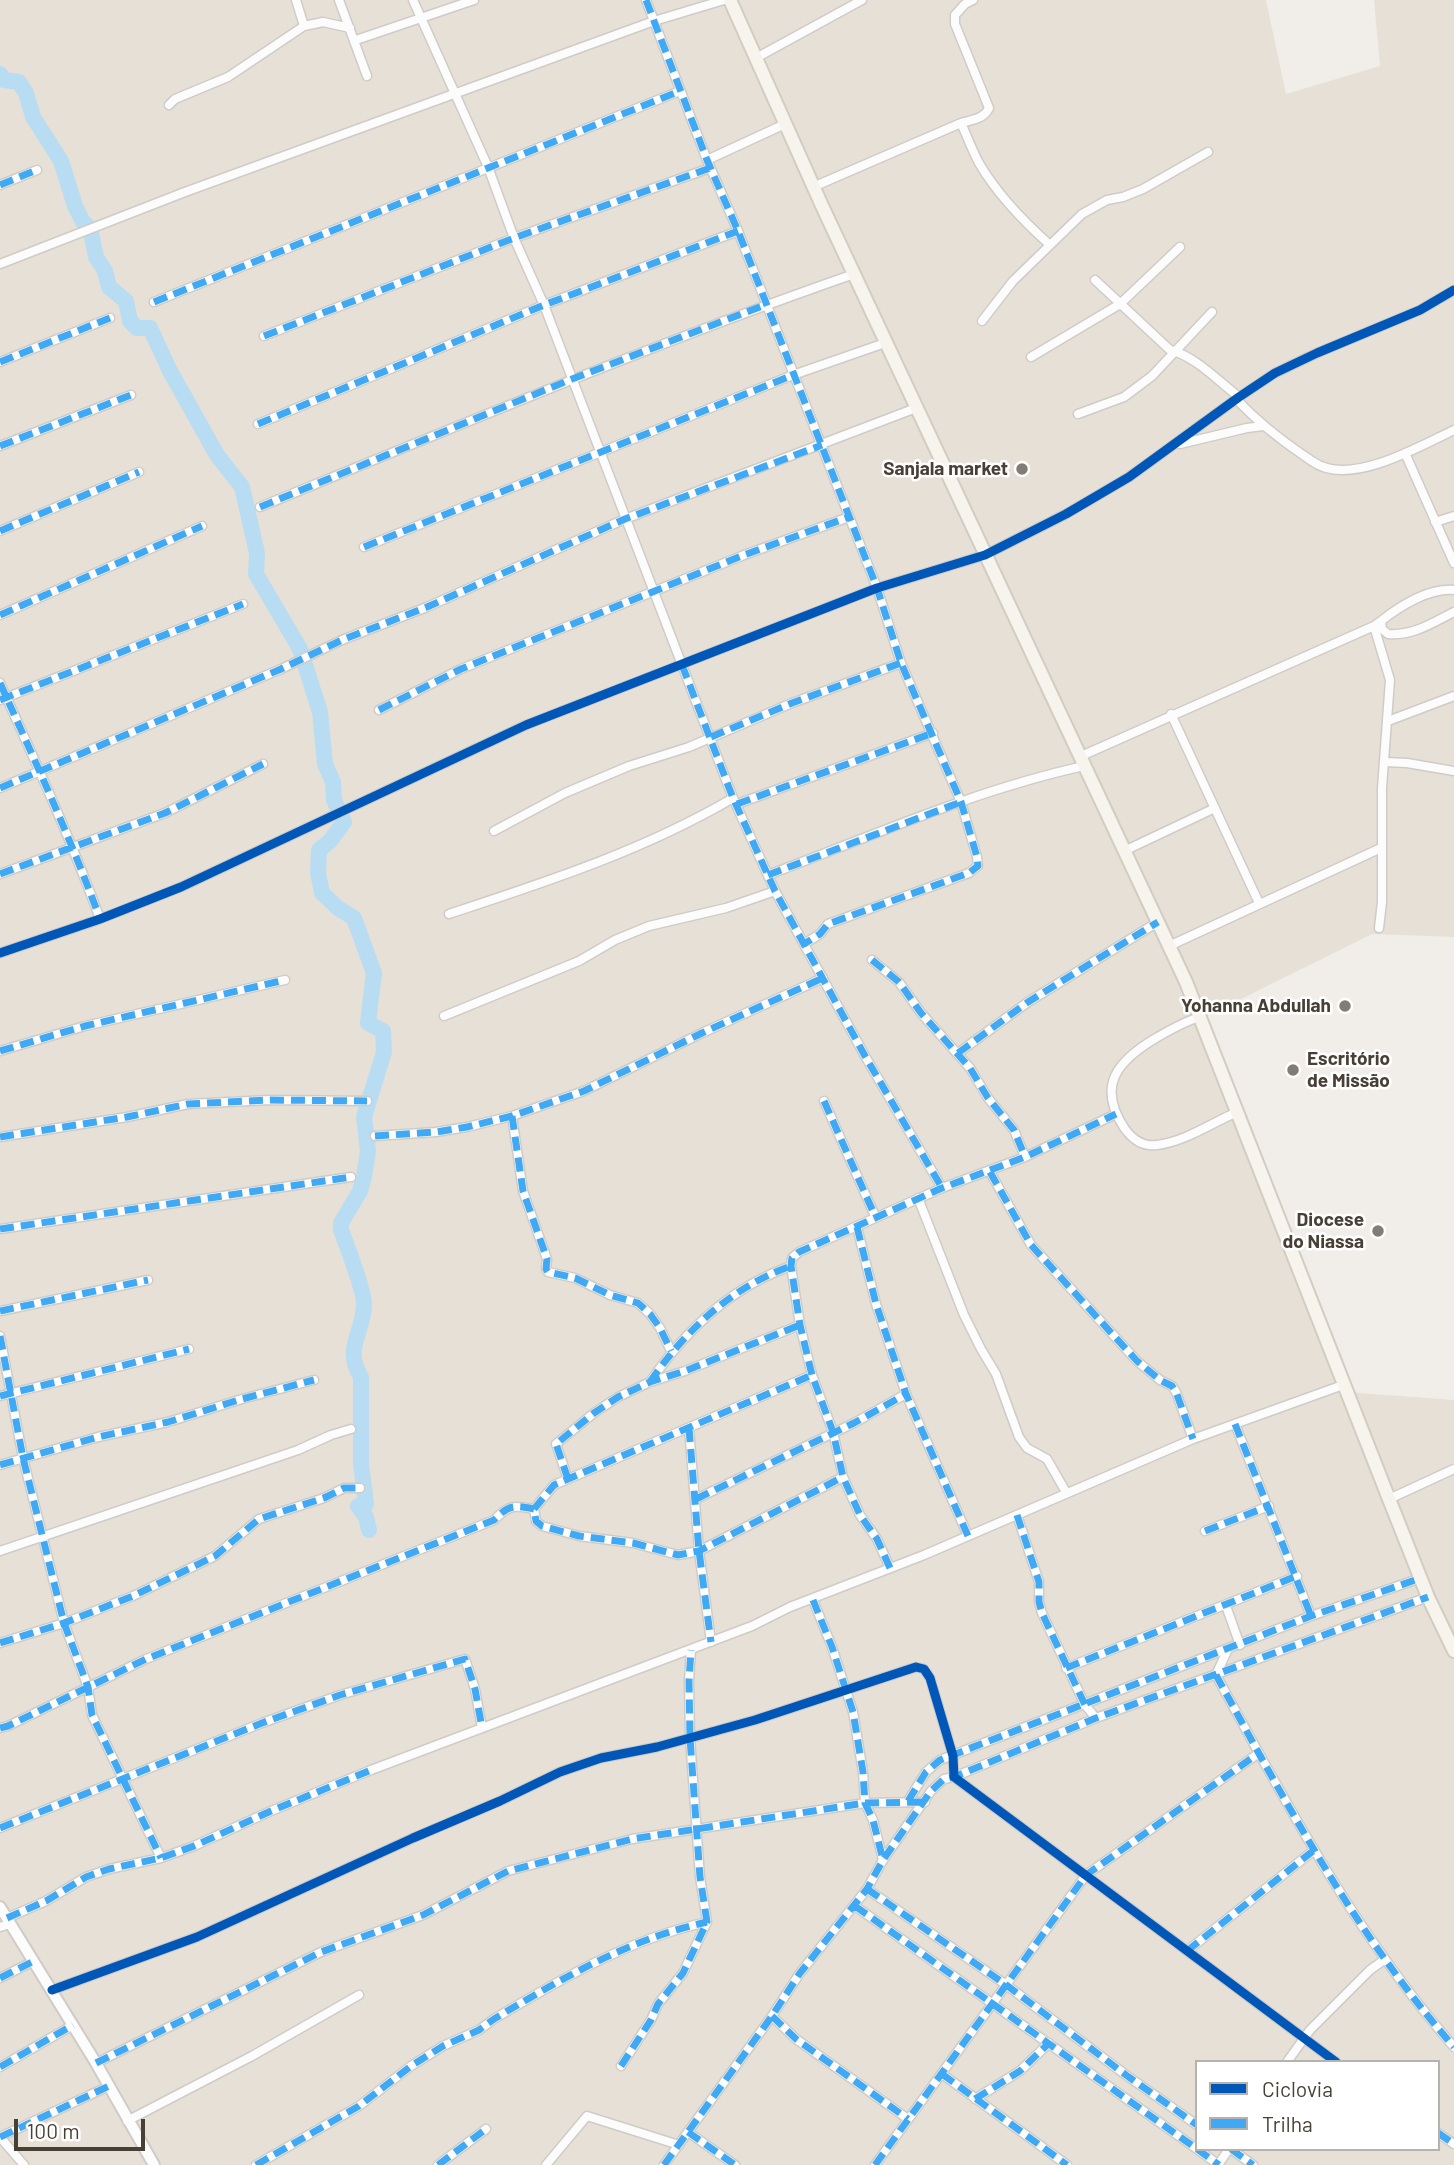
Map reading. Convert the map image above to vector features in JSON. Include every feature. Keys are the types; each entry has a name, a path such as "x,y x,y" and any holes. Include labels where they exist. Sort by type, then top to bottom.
{"main road":[{"path":"730,0 813,187 1169,946 1200,1017 1428,1597 1454,1651"}],"street":[{"path":"296,0 304,26"},
{"path":"339,0 356,40 367,76"},
{"path":"413,0 488,167 735,801 775,891 864,1056 943,1188"},
{"path":"356,40 474,0"},
{"path":"646,0 822,445 877,588 901,663 961,802 978,866 970,873 890,904 828,924 820,934 804,944"},
{"path":"0,264 173,197 654,21 724,0"},
{"path":"756,58 862,0"},
{"path":"813,187 986,114 989,108 955,24 955,15 973,0"},
{"path":"169,105 175,99 228,77 304,26 323,22 350,28"},
{"path":"154,302 680,91"},
{"path":"961,123 979,163 1026,223 1050,245"},
{"path":"264,336 709,164 785,124"},
{"path":"982,321 1013,281 1082,214 1107,200 1143,189 1208,152"},
{"path":"0,186 37,170"},
{"path":"258,424 544,305 738,231"},
{"path":"1031,357 1120,304 1180,247"},
{"path":"260,507 572,379 765,305 855,274"},
{"path":"1095,280 1170,349 1238,398 1263,426 1321,467 1339,470 1361,468 1405,453 1454,430"},
{"path":"0,953 100,919 181,887 526,725 877,588 985,555 1066,514 1129,477 1275,373 1420,310 1454,290"},
{"path":"1078,414 1124,397 1152,376 1212,312"},
{"path":"0,362 110,318"},
{"path":"364,547 793,375 886,344"},
{"path":"0,446 131,395"},
{"path":"0,788 625,519 916,408"},
{"path":"1174,445 1263,426"},
{"path":"1405,453 1454,563"},
{"path":"0,531 139,472"},
{"path":"1435,522 1454,516"},
{"path":"379,710 461,669 653,591 849,517"},
{"path":"0,615 202,526"},
{"path":"768,875 961,802 1082,761 1171,714 1377,623 1424,596 1442,589 1454,590"},
{"path":"3,699 243,604"},
{"path":"1377,623 1388,634 1404,635 1454,612"},
{"path":"1377,623 1390,680 1382,788 1382,902 1379,929"},
{"path":"494,831 565,793 629,765 690,747 792,703 901,663"},
{"path":"0,683 3,699 74,848 100,919"},
{"path":"1388,721 1454,696"},
{"path":"1171,714 1259,903"},
{"path":"449,914 554,879 646,843 735,801 933,733"},
{"path":"1385,762 1454,771"},
{"path":"0,874 165,813 263,764"},
{"path":"1124,851 1215,808"},
{"path":"1169,946 1381,848"},
{"path":"443,1017 579,961 615,940 649,926 726,908 775,891"},
{"path":"958,1053 1028,1002 1158,922"},
{"path":"872,960 899,982 921,1013 958,1053 988,1098 1014,1130 1025,1157"},
{"path":"375,1136 467,1128 512,1116 607,1081 702,1032 823,978"},
{"path":"0,1051 85,1026 285,980"},
{"path":"1200,1017 1138,1049 1121,1065 1112,1080 1111,1088 1115,1114 1129,1134 1143,1145 1158,1145 1237,1112"},
{"path":"0,1137 127,1117 188,1104 270,1100 367,1101"},
{"path":"824,1101 875,1216"},
{"path":"891,1568 877,1539 860,1515 843,1477 833,1432 812,1375 800,1325 792,1258 799,1252 875,1216 990,1172 1115,1114"},
{"path":"512,1116 523,1191 547,1259 548,1272 575,1279 610,1295 638,1303 660,1328 671,1351"},
{"path":"990,1172 1031,1245 1137,1361 1172,1386 1193,1439"},
{"path":"0,1229 351,1177"},
{"path":"918,1198 964,1315 996,1374 1019,1437 1027,1448 1047,1459 1066,1492"},
{"path":"856,1227 876,1304 906,1394 968,1536"},
{"path":"650,1382 671,1351 693,1328 745,1287 791,1266"},
{"path":"0,1311 148,1280"},
{"path":"568,1479 556,1444 594,1413 650,1382 685,1371 800,1325"},
{"path":"0,1336 23,1458 64,1623 88,1688 92,1715 161,1858"},
{"path":"0,1396 189,1349"},
{"path":"812,1375 554,1485 534,1509 536,1521 542,1526 579,1536 633,1543 678,1555 699,1551 843,1477"},
{"path":"0,1465 98,1437 168,1422 314,1380"},
{"path":"6,1923 86,1877 109,1869 161,1858 194,1846 370,1770 691,1650 968,1536 1193,1439 1343,1385"},
{"path":"696,1499 906,1394"},
{"path":"1235,1424 1311,1616"},
{"path":"689,1428 710,1642"},
{"path":"0,1551 298,1450 331,1434 351,1429"},
{"path":"1389,1499 1454,1469"},
{"path":"0,1643 64,1623 133,1596 215,1556 260,1520 324,1498 344,1488 360,1488"},
{"path":"0,1728 146,1659 494,1520 506,1508 520,1506 534,1509"},
{"path":"1205,1531 1269,1506"},
{"path":"1017,1515 1039,1582 1042,1613 1085,1705 1096,1718"},
{"path":"1066,1668 1297,1576"},
{"path":"908,1801 926,1772 940,1760 1311,1616 1421,1578"},
{"path":"664,2165 800,1973 855,1906 931,1791 944,1779 1096,1718 1428,1597"},
{"path":"813,1600 853,1712 865,1803 873,1820 883,1860"},
{"path":"1226,1606 1240,1645"},
{"path":"1216,1675 1228,1649"},
{"path":"621,2066 651,2020 658,2004 683,1973 707,1922 700,1877 690,1738 691,1650"},
{"path":"0,1828 262,1723 340,1695 465,1659 475,1689 482,1728"},
{"path":"52,1990 197,1937 560,1772 601,1758 690,1738 916,1667 924,1669 930,1678 953,1756 954,1777"},
{"path":"1216,1675 1313,1851 1384,1960 1454,2047"},
{"path":"875,2165 1086,1875 1259,1753"},
{"path":"954,1777 1333,2060"},
{"path":"96,2063 321,1952 423,1915 508,1871 632,1839 865,1803 925,1802"},
{"path":"1187,1951 1313,1851"},
{"path":"867,1889 1005,1984 1195,2124"},
{"path":"855,1906 1195,2148"},
{"path":"0,1907 6,1923 52,1990 154,2165"},
{"path":"256,2165 359,2106 411,2066 443,2046 479,2030 591,1963 675,1930 707,1922"},
{"path":"1288,2060 1303,2039 1370,1970 1384,1960"},
{"path":"0,1978 34,1961"},
{"path":"127,2121 252,2056 359,1995"},
{"path":"772,2016 796,2039 908,2119"},
{"path":"0,2067 73,2025"},
{"path":"975,2099 1020,2071 1049,2043"},
{"path":"942,2074 1068,2165"},
{"path":"1117,2092 1126,2075"},
{"path":"24,2165 0,2137 109,2087"},
{"path":"546,2165 587,2116 679,2145"},
{"path":"438,2165 486,2129"},
{"path":"688,2132 734,2165"},
{"path":"1200,2151 1218,2165"},
{"path":"1233,2151 1253,2165"}],"shaded area":[{"path":"0,0 1266,0 1286,94 1380,66 1374,0 1454,0 1454,937 1372,934 1195,1022 1343,1385 1359,1393 1454,1400 1454,2165 0,2165"}],"waterway":[{"path":"0,74 4,80 19,82 26,93 33,117 61,161 75,206 83,222 90,228 96,257 105,271 109,287 126,301 130,321 137,328 150,328 170,371 217,455 242,487 257,553 256,574 300,649 320,712 325,764 333,782 334,800 344,822 330,841 319,850 318,873 322,893 354,918 374,973 368,1023 383,1031 384,1052 364,1117 368,1151 364,1177 360,1191 341,1223 364,1304 354,1358 361,1377 361,1464 366,1504 358,1506 366,1517 369,1530"}],"marked path":[{"path":"646,0 877,588 901,663 961,802 977,857 978,866 969,873 828,924 820,934 804,944"},
{"path":"154,302 680,91"},
{"path":"264,336 514,238 710,168"},
{"path":"0,185 37,170"},
{"path":"258,424 544,305 738,231"},
{"path":"260,507 572,379 765,305"},
{"path":"0,362 110,318"},
{"path":"364,547 793,375"},
{"path":"0,446 131,395"},
{"path":"0,788 281,669 342,640 427,607 625,519 822,445"},
{"path":"0,531 139,472"},
{"path":"379,710 461,669 744,555 849,517"},
{"path":"0,615 202,526"},
{"path":"0,700 243,604"},
{"path":"711,737 792,703 901,663"},
{"path":"682,665 733,798 775,891 865,1056 942,1188"},
{"path":"0,683 65,830 100,919"},
{"path":"737,804 933,733"},
{"path":"0,874 165,813 263,764"},
{"path":"768,875 961,802"},
{"path":"958,1053 1028,1002 1158,922"},
{"path":"872,960 899,982 921,1013 970,1068 988,1098 1014,1130 1025,1157"},
{"path":"375,1136 467,1127 512,1116 584,1091 823,978"},
{"path":"0,1051 85,1026 285,980"},
{"path":"0,1137 127,1117 188,1104 270,1100 367,1101"},
{"path":"824,1101 875,1216"},
{"path":"890,1568 877,1539 860,1515 843,1477 833,1432 812,1375 800,1325 792,1258 799,1252 942,1188 1025,1157 1116,1114"},
{"path":"512,1116 523,1191 547,1259 548,1272 575,1278 610,1295 638,1303 660,1328 671,1351"},
{"path":"990,1172 1031,1245 1137,1361 1172,1386 1193,1439"},
{"path":"0,1229 351,1177"},
{"path":"857,1227 876,1304 906,1394 968,1536"},
{"path":"650,1382 678,1345 729,1298 791,1266"},
{"path":"0,1311 148,1280"},
{"path":"568,1479 556,1444 618,1397 650,1382 685,1371 800,1325"},
{"path":"0,1336 23,1458 64,1623 88,1687 92,1715 161,1858"},
{"path":"0,1396 189,1349"},
{"path":"534,1509 554,1485 812,1375"},
{"path":"0,1465 98,1437 168,1422 314,1380"},
{"path":"696,1499 854,1423 906,1394"},
{"path":"1235,1424 1311,1616"},
{"path":"689,1428 699,1551 711,1642"},
{"path":"0,1728 146,1659 494,1520 512,1507 534,1509 536,1521 542,1526 579,1536 633,1543 678,1555 699,1551 843,1477"},
{"path":"0,1643 64,1623 133,1596 215,1556 259,1519 324,1498 344,1488 360,1488"},
{"path":"1205,1531 1269,1506"},
{"path":"1017,1515 1039,1582 1042,1613 1085,1705"},
{"path":"1066,1668 1297,1576"},
{"path":"908,1801 926,1772 940,1760 1311,1616 1421,1578"},
{"path":"664,2165 800,1973 867,1889 883,1860 931,1791 944,1779 1096,1718 1428,1597"},
{"path":"813,1600 853,1712 865,1803 873,1820 883,1860"},
{"path":"621,2066 651,2020 658,2004 683,1973 707,1922 700,1877 690,1738 691,1650"},
{"path":"0,1828 262,1723 340,1695 465,1659 475,1689 482,1728"},
{"path":"1216,1675 1269,1772 1354,1914 1385,1960 1454,2047"},
{"path":"875,2165 1086,1875 1259,1753"},
{"path":"7,1918 46,1901 86,1877 109,1869 161,1858 194,1846 371,1770"},
{"path":"96,2063 321,1952 423,1915 508,1871 632,1839 865,1803 925,1802"},
{"path":"1187,1951 1313,1851"},
{"path":"867,1889 1005,1984 1195,2124"},
{"path":"855,1906 1195,2148"},
{"path":"256,2165 359,2106 411,2066 443,2046 479,2030 570,1975 650,1939 707,1922"},
{"path":"0,1978 34,1961"},
{"path":"772,2016 796,2039 908,2119"},
{"path":"0,2067 73,2025"},
{"path":"975,2099 1020,2071 1049,2043"},
{"path":"942,2074 1067,2165"},
{"path":"0,2137 109,2086"},
{"path":"438,2165 486,2129"},
{"path":"688,2132 735,2165"},
{"path":"1440,2134 1454,2144"},
{"path":"1200,2151 1219,2165"},
{"path":"1234,2151 1253,2165"}],"cycle path":[{"path":"0,953 100,919 181,887 526,725 877,588 985,555 1066,514 1129,477 1275,373 1420,310 1454,290"},
{"path":"52,1990 197,1937 560,1772 601,1758 657,1747 755,1720 916,1667 924,1669 930,1678 953,1756 954,1777 1333,2060"}],"place":[{"name":"Sanjala market","path":"1022,469"},
{"name":"Yohanna Abdullah","path":"1345,1006"},
{"name":"Escritório de Missão","path":"1293,1070"},
{"name":"Diocese do Niassa","path":"1378,1231"}]}
